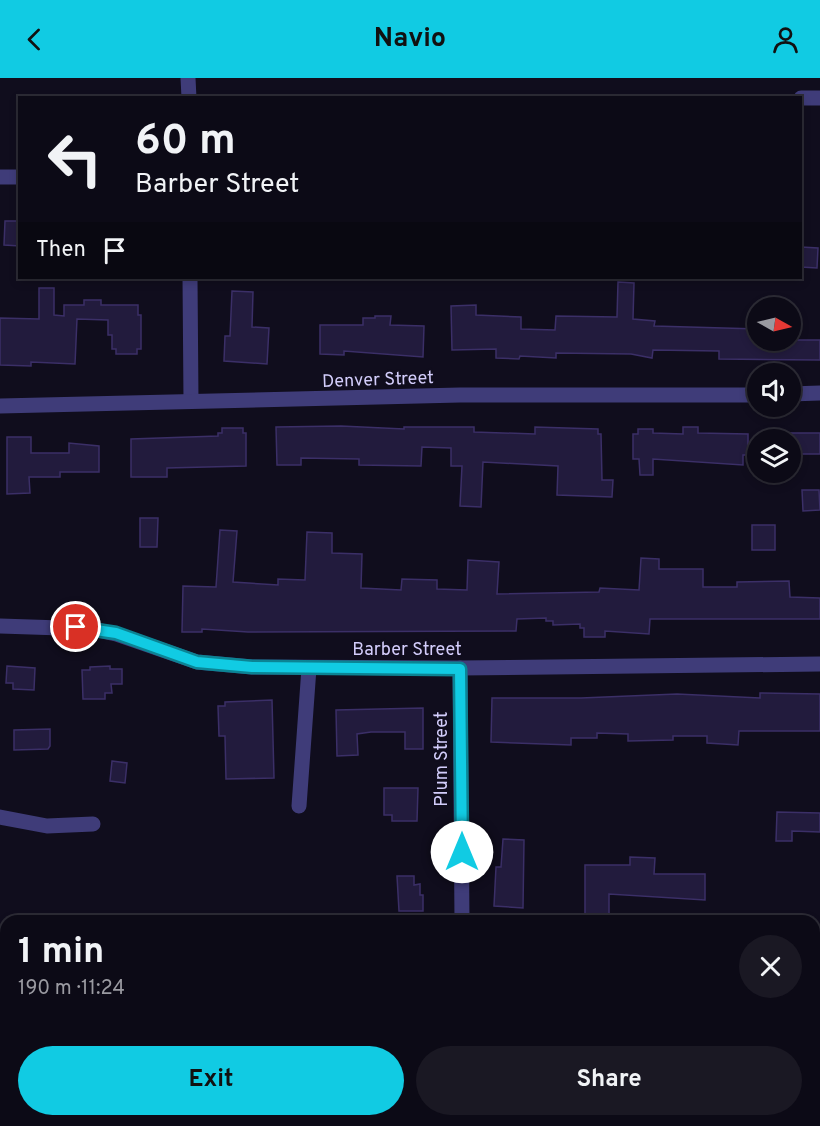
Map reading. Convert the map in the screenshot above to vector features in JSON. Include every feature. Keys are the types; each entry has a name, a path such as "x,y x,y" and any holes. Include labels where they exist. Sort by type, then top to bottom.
{"street":[{"path":"188,78 189,96"},
{"path":"802,98 820,98"},
{"path":"0,177 18,177"},
{"path":"190,279 191,401"},
{"path":"801,394 820,393"},
{"name":"Denver Street","path":"0,406 460,396 747,395"},
{"name":"Barber Street","path":"0,626 76,627 116,633 197,662 252,667 460,669 820,664"},
{"path":"299,806 309,668"},
{"name":"Plum Street","path":"460,669 462,915"},
{"path":"0,817 47,826 93,824"}],"building":[{"path":"5,221 18,221 18,246 4,245"},
{"path":"802,247 818,248 817,268 802,267"},
{"path":"618,282 634,283 633,319 655,321 654,326 747,329 747,351 801,351 801,340 820,340 820,360 719,359 719,351 653,350 652,358 631,354 556,353 556,358 520,356 519,359 496,358 496,349 452,350 451,306 476,305 476,315 521,317 521,329 555,330 556,316 617,317"},
{"path":"39,288 54,288 54,315 64,316 64,305 84,305 84,300 101,300 101,305 138,305 138,315 141,315 141,349 137,349 137,354 116,354 116,349 112,349 112,335 108,335 108,320 77,319 75,364 31,362 31,366 0,365 0,318 39,319"},
{"path":"232,291 253,292 252,327 269,328 267,364 224,361 225,336 230,336"},
{"path":"375,316 391,316 390,325 424,326 423,357 344,351 344,355 320,354 320,325 363,325 363,318 375,318"},
{"path":"341,426 404,429 404,427 474,427 474,432 535,434 535,427 598,429 598,434 601,434 602,480 613,480 612,497 557,495 558,466 483,462 481,507 460,506 462,466 451,466 451,448 422,447 421,466 359,465 359,459 301,458 301,465 277,465 276,427"},
{"path":"683,427 698,427 698,433 747,434 747,455 743,455 743,465 653,459 653,475 640,475 639,459 633,459 633,434 638,434 638,429 653,429 653,433 683,434"},
{"path":"222,428 243,428 243,433 246,433 246,466 167,468 167,477 131,477 131,439 218,436 218,433 222,433"},
{"path":"801,433 820,433 820,454 801,454"},
{"path":"7,437 31,437 31,453 69,453 69,443 99,446 99,472 60,472 60,477 29,477 30,493 7,494"},
{"path":"802,490 819,490 820,510 803,511"},
{"path":"140,518 158,518 157,547 140,547"},
{"path":"752,525 775,525 775,550 752,550"},
{"path":"220,530 237,531 233,582 278,585 278,579 305,580 307,532 332,533 332,553 362,554 361,588 401,590 402,579 437,580 437,589 467,590 468,560 499,562 497,594 599,592 600,588 639,590 641,558 659,559 659,569 703,569 703,587 737,587 737,582 789,581 790,597 820,598 820,619 650,619 649,634 605,631 605,637 584,637 584,628 580,628 580,624 553,625 553,621 546,621 546,618 517,619 516,631 248,632 202,629 202,632 182,632 183,586 216,587"},
{"path":"7,666 35,668 34,690 13,689 13,683 6,683"},
{"path":"110,666 110,669 122,669 122,684 111,684 112,693 105,693 105,699 83,699 82,670 90,670 90,667"},
{"path":"760,693 820,694 820,731 739,731 738,745 707,743 707,736 673,736 673,740 628,741 628,734 597,733 597,738 571,738 571,745 491,742 492,698 581,698 677,694 760,698"},
{"path":"272,700 274,778 226,779 225,736 219,736 218,706 225,706 225,702"},
{"path":"423,708 423,749 405,749 405,732 371,732 357,734 358,755 337,756 336,710"},
{"path":"50,729 48,749 14,750 14,730"},
{"path":"112,761 127,763 125,783 110,781"},
{"path":"384,788 418,788 417,821 392,821 392,815 384,815"},
{"path":"777,812 820,813 820,832 792,831 792,841 776,841"},
{"path":"503,839 524,840 523,908 494,906 496,867 501,867"},
{"path":"630,857 655,858 654,874 705,874 705,900 609,894 609,914 585,914 585,865 630,865"},
{"path":"397,876 414,876 414,885 420,884 423,911 399,911"}],"route":[{"path":"76,627 116,633 197,662 252,667 460,669 462,852"}]}
